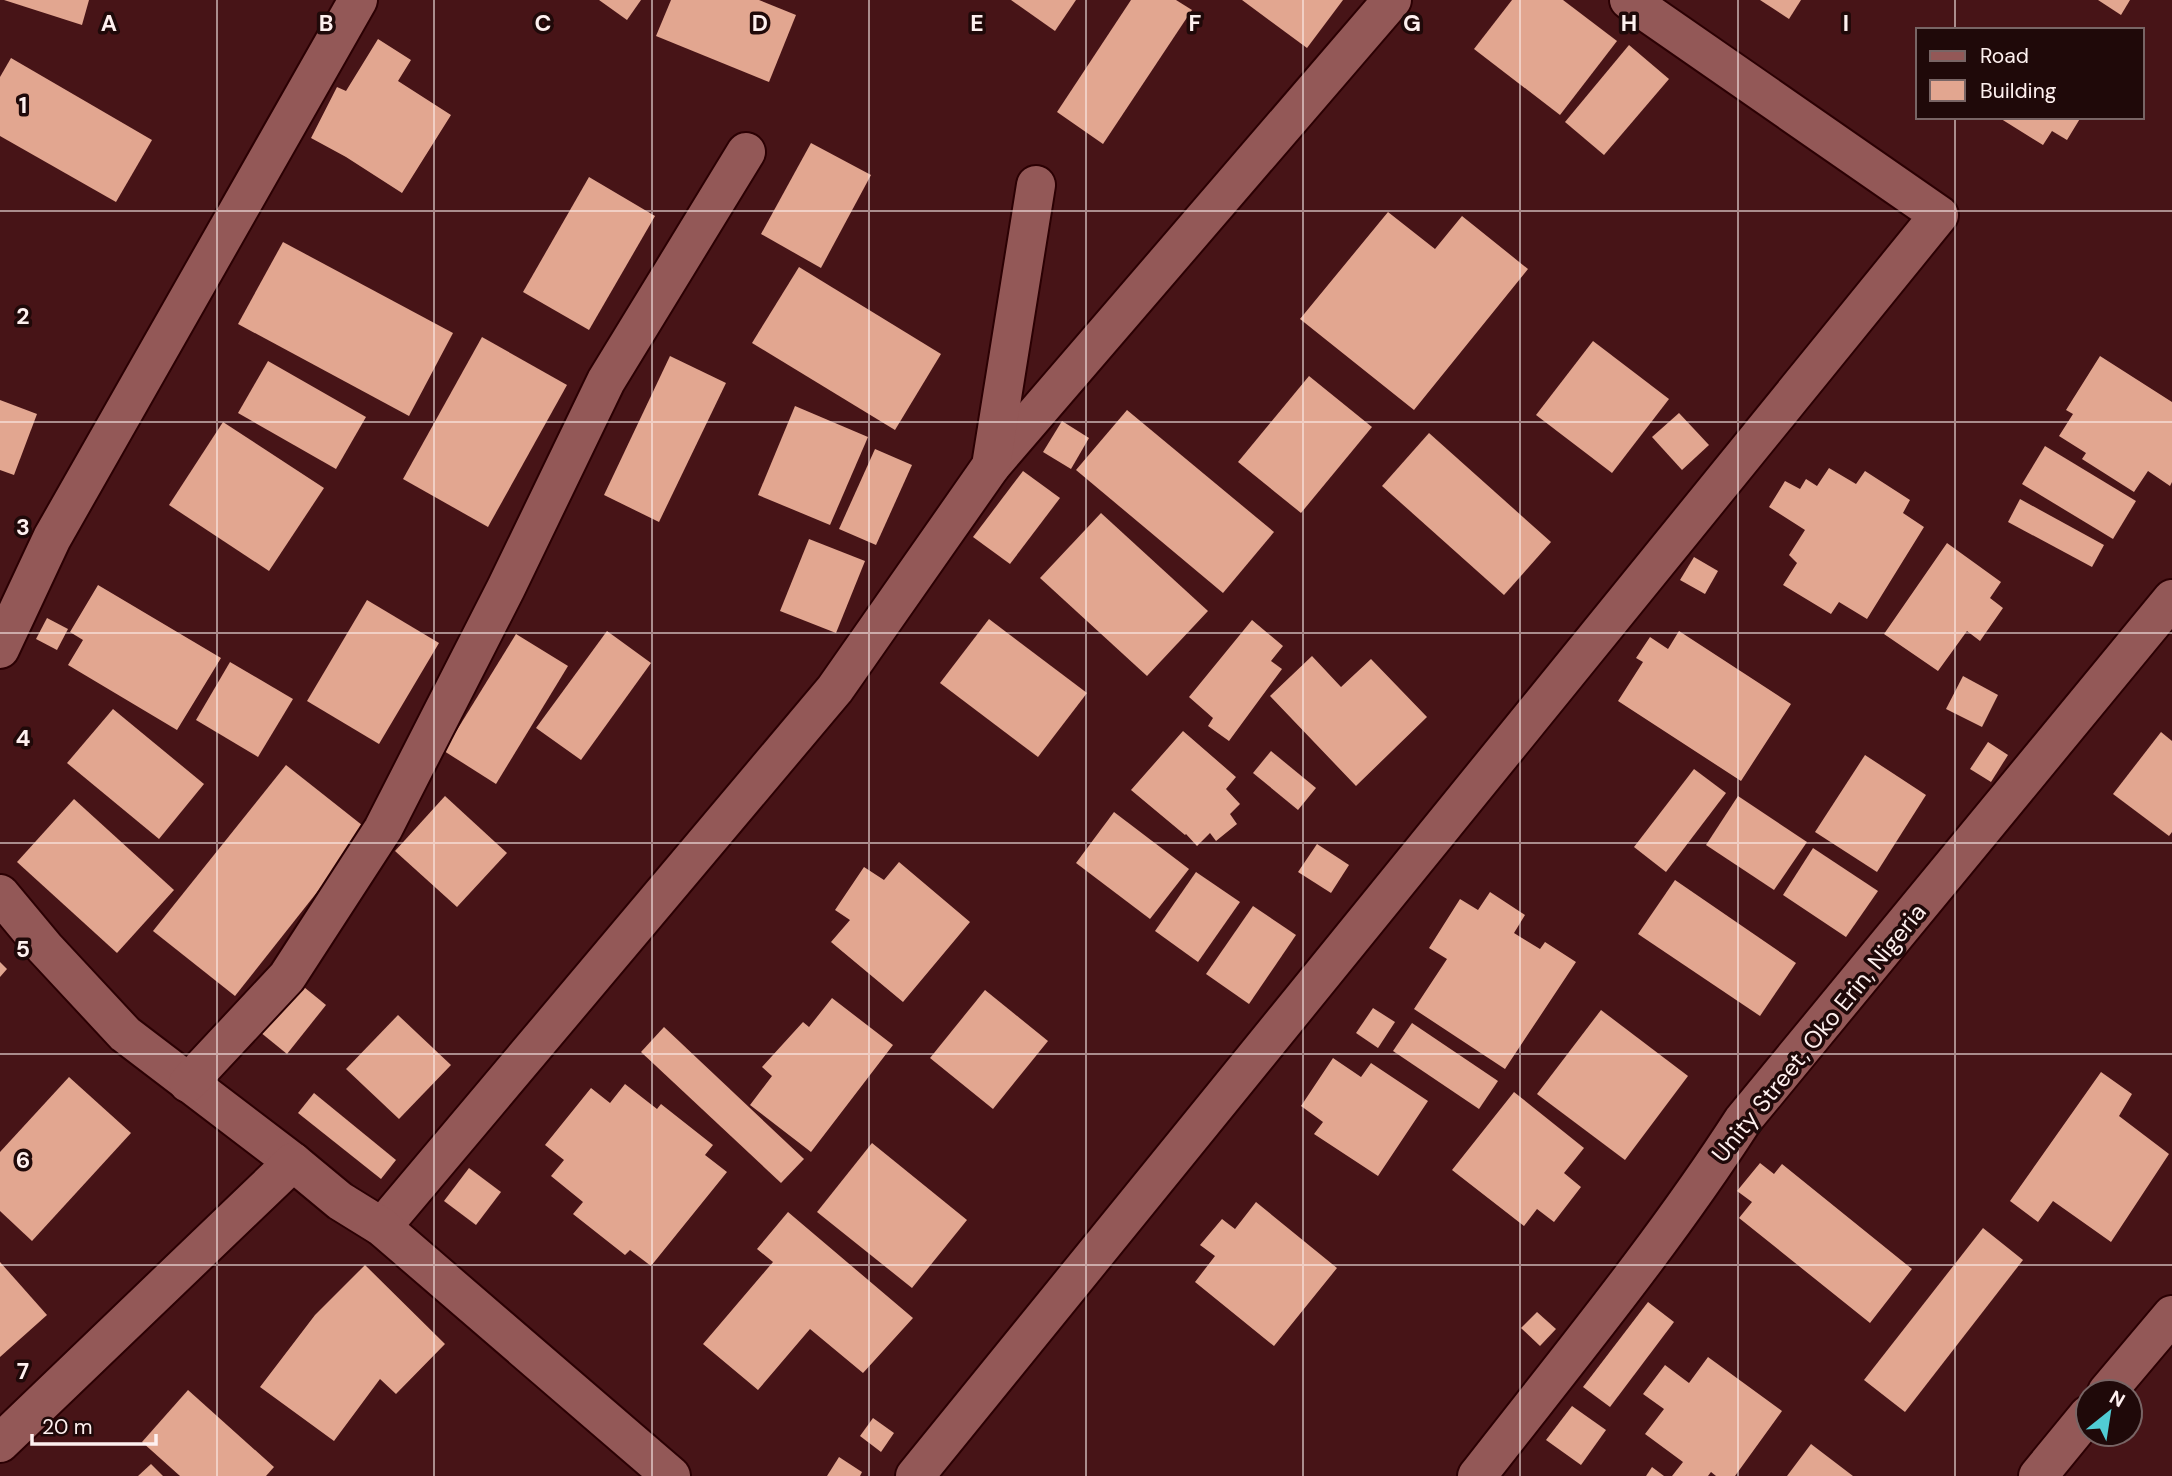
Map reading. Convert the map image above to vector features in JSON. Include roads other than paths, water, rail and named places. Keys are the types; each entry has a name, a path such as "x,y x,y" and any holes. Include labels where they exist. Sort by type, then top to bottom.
{"street":[{"path":"0,649 52,538 358,0"},
{"path":"382,1227 835,689 992,466 1392,0"},
{"path":"915,1476 1939,215 1629,0"},
{"path":"188,1083 287,977 383,829 506,588 606,381 746,152"},
{"path":"992,466 1036,185"},
{"name":"Unity Street, Oko Erin, Nigeria","path":"1478,1476 1613,1301 1721,1155 1743,1120 2172,599"},
{"path":"0,894 45,948 125,1034 340,1201 382,1227 652,1471"},
{"path":"0,1443 293,1162"},
{"path":"2119,1378 2172,1315"},
{"path":"2038,1476 2074,1432"}]}
